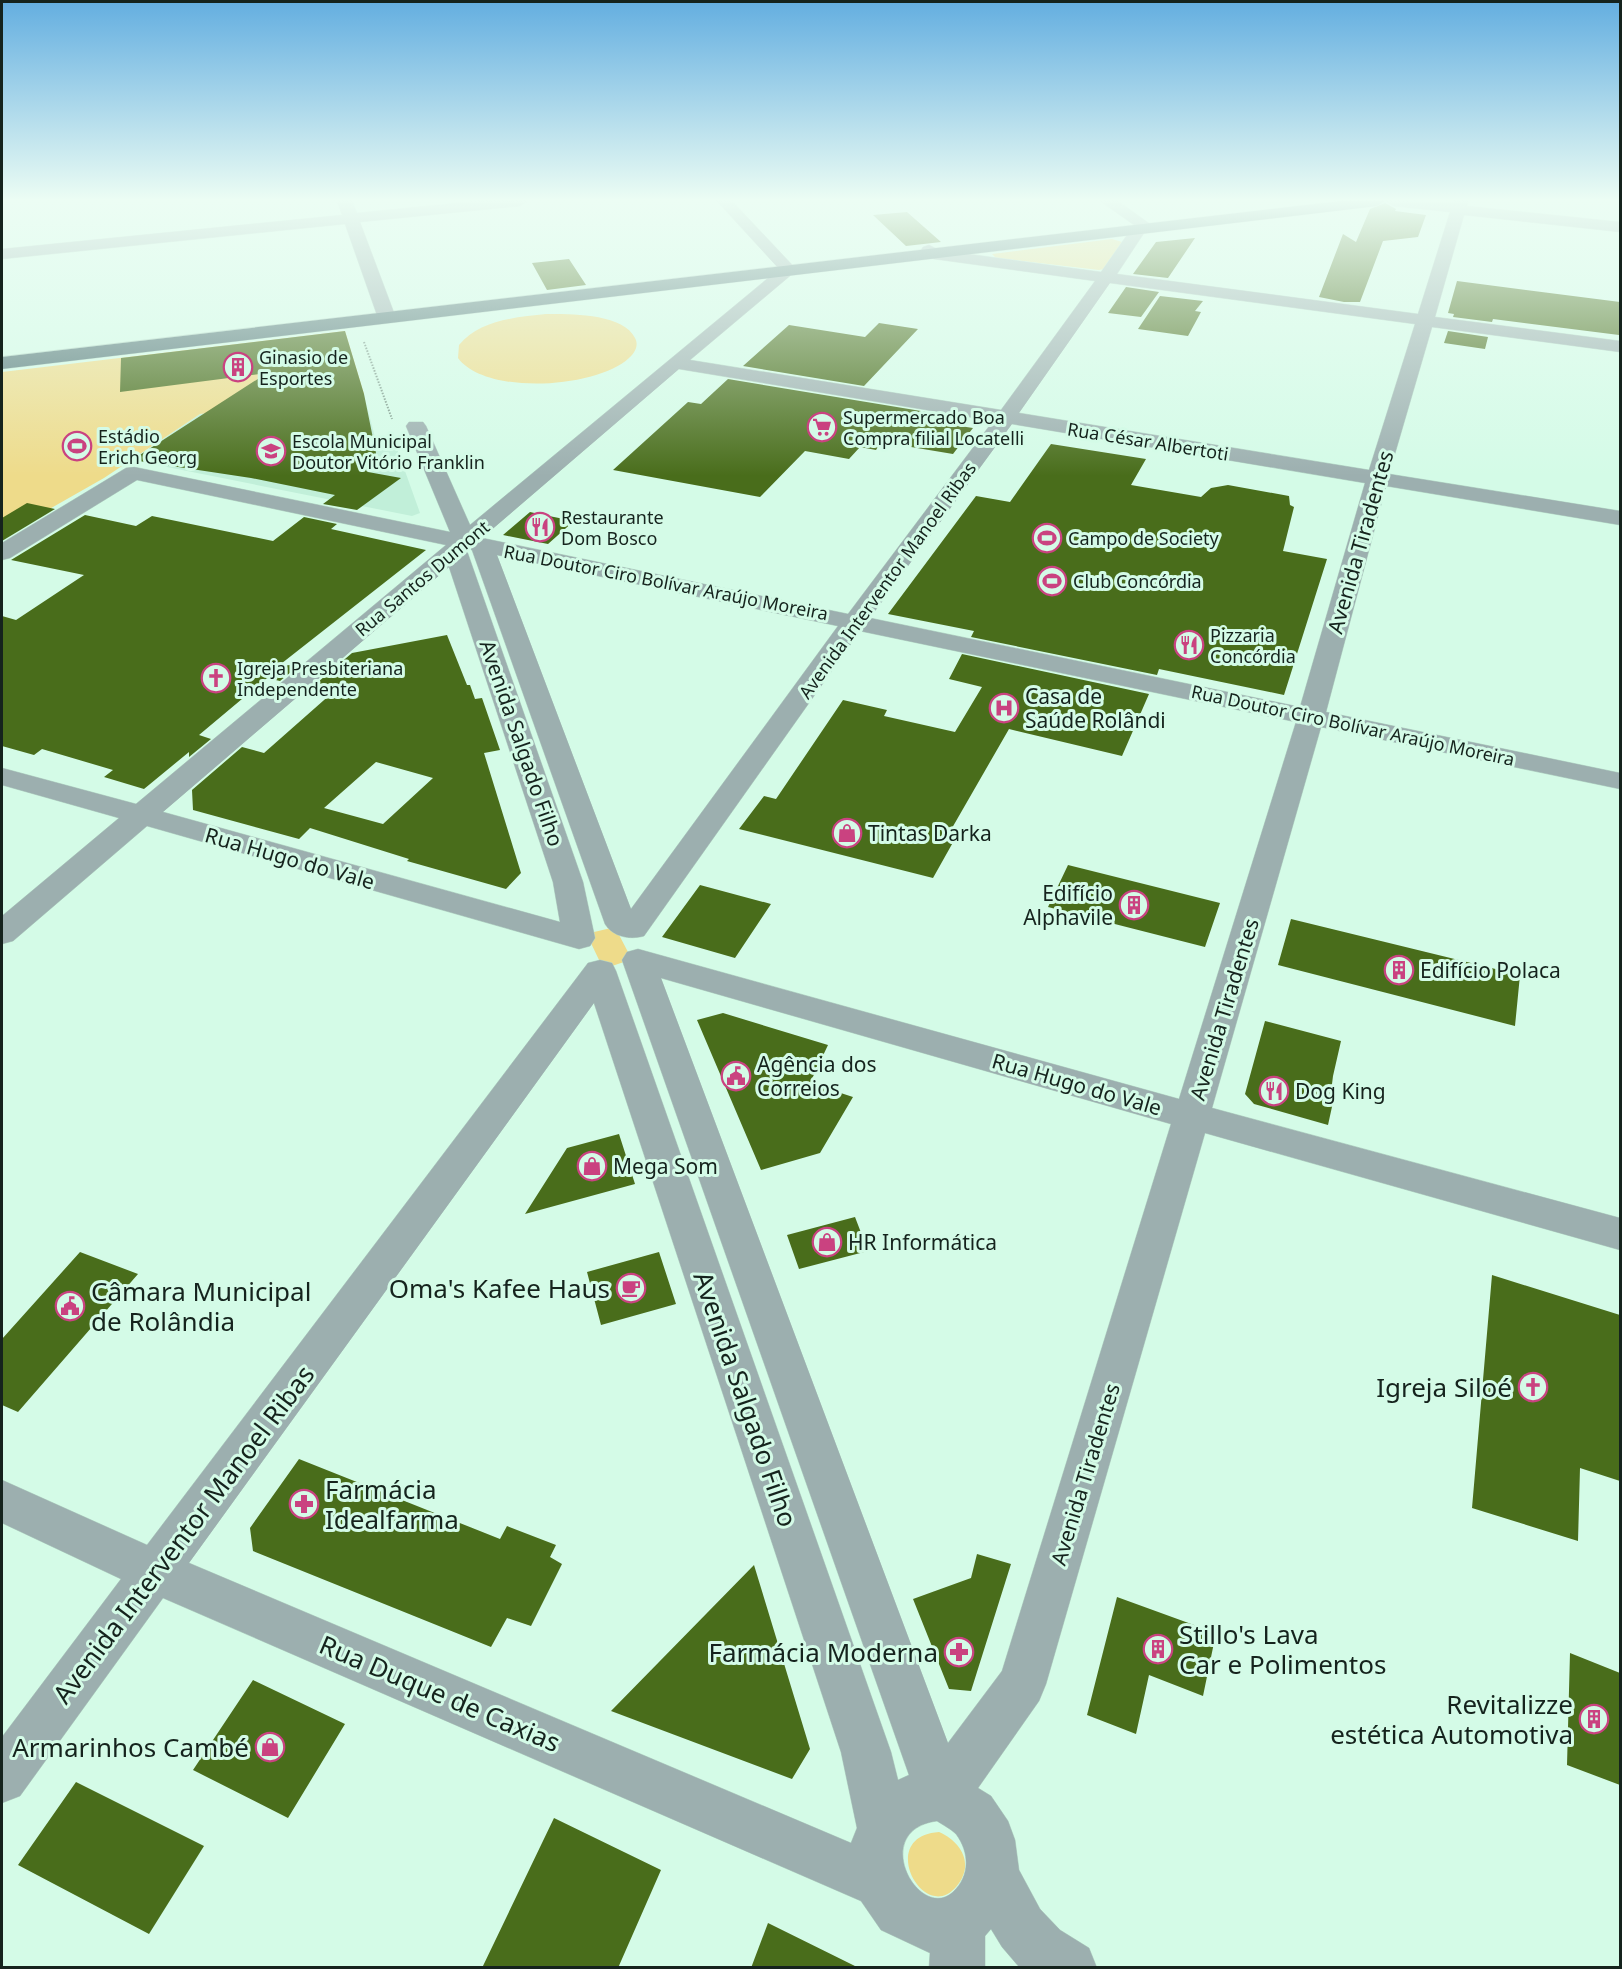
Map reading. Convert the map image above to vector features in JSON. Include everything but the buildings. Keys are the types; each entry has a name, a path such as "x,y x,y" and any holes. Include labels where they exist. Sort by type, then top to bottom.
{"main road":[{"path":"2,363 183,339 581,293"},
{"path":"2,358 357,321 387,315"}],"street":[{"path":"379,293 387,315"},
{"name":"Rua Santos Dumont","path":"2,933 468,545 758,293"},
{"name":"Avenida Interventor Manoel Ribas","path":"2,1778 156,1572 614,944 1006,418 1096,293"},
{"path":"1221,293 1620,347"},
{"name":"Avenida Tiradentes","path":"942,1795 1022,1684 1311,716 1377,478 1423,321 1434,293"},
{"name":"Rua César Albertoti","path":"675,363 1620,518"},
{"name":"Avenida Salgado Filho","path":"416,426 550,731 614,944 866,1752 883,1828"},
{"name":"Rua Doutor Ciro Bolívar Araújo Moreira","path":"2,553 134,473 468,545 855,621 1620,781"},
{"name":"Avenida Salgado Filho","path":"468,545 521,736 568,882 614,944 942,1795"},
{"path":"521,736 550,731"},
{"name":"Rua Hugo do Vale","path":"2,776 140,816 614,944 1192,1116 1620,1234"},
{"name":"Rua Duque de Caxias","path":"2,1501 156,1572 880,1882"},
{"path":"993,1872 982,1901 958,1946 931,1926 900,1911 880,1882 876,1846 890,1815 916,1798 942,1795 973,1814 989,1840 993,1872 1010,1911 1036,1948 1069,1968"}],"path":[{"path":"357,321 391,418 416,426"}],"shaded area":[{"path":"546,314 608,319 629,330 637,343 636,349 629,358 614,368 593,376 542,384 516,383 492,378 472,370 458,358 459,345 477,330 499,321"},
{"name":"Estádio Erich Georg","path":"345,331 364,394 200,414 104,478 2,536 2,372"},
{"name":"Escola Municipal Doutor Vitório Franklin","path":"364,395 376,441 395,443 420,513 412,516 132,460 200,414"},
{"path":"611,928 617,931 628,952 624,962 612,966 600,962 589,939 594,932"},
{"path":"939,1832 954,1842 963,1855 965,1863 962,1879 956,1887 943,1896 931,1895 920,1887 912,1875 908,1861 910,1848 920,1837"}],"place":[{"name":"Ginasio de Esportes","path":"238,367"},
{"name":"Supermercado Boa Compra filial Locatelli","path":"822,427"},
{"name":"Estádio Erich Georg","path":"77,446"},
{"name":"Escola Municipal Doutor Vitório Franklin","path":"271,451"},
{"name":"Restaurante Dom Bosco","path":"540,527"},
{"name":"Campo de Society","path":"1047,538"},
{"name":"Club Concórdia","path":"1052,581"},
{"name":"Pizzaria Concórdia","path":"1189,645"},
{"name":"Igreja Presbiteriana Independente","path":"216,678"},
{"name":"Casa de Saúde Rolândi","path":"1004,708"},
{"name":"Tintas Darka","path":"847,833"},
{"name":"Edifício Alphavile","path":"1134,905"},
{"name":"Edifício Polaca","path":"1399,970"},
{"name":"Agência dos Correios","path":"736,1076"},
{"name":"Dog King","path":"1274,1091"},
{"name":"Mega Som","path":"592,1166"},
{"name":"HR Informática","path":"827,1242"},
{"name":"Oma's Kafee Haus","path":"631,1288"},
{"name":"Câmara Municipal de Rolândia","path":"70,1306"},
{"name":"Igreja Siloé","path":"1533,1387"},
{"name":"Farmácia Idealfarma","path":"304,1504"},
{"name":"Stillo's Lava Car e Polimentos","path":"1158,1649"},
{"name":"Farmácia Moderna","path":"959,1652"},
{"name":"Revitalizze estética Automotiva","path":"1594,1719"},
{"name":"Armarinhos Cambé","path":"270,1747"}]}
